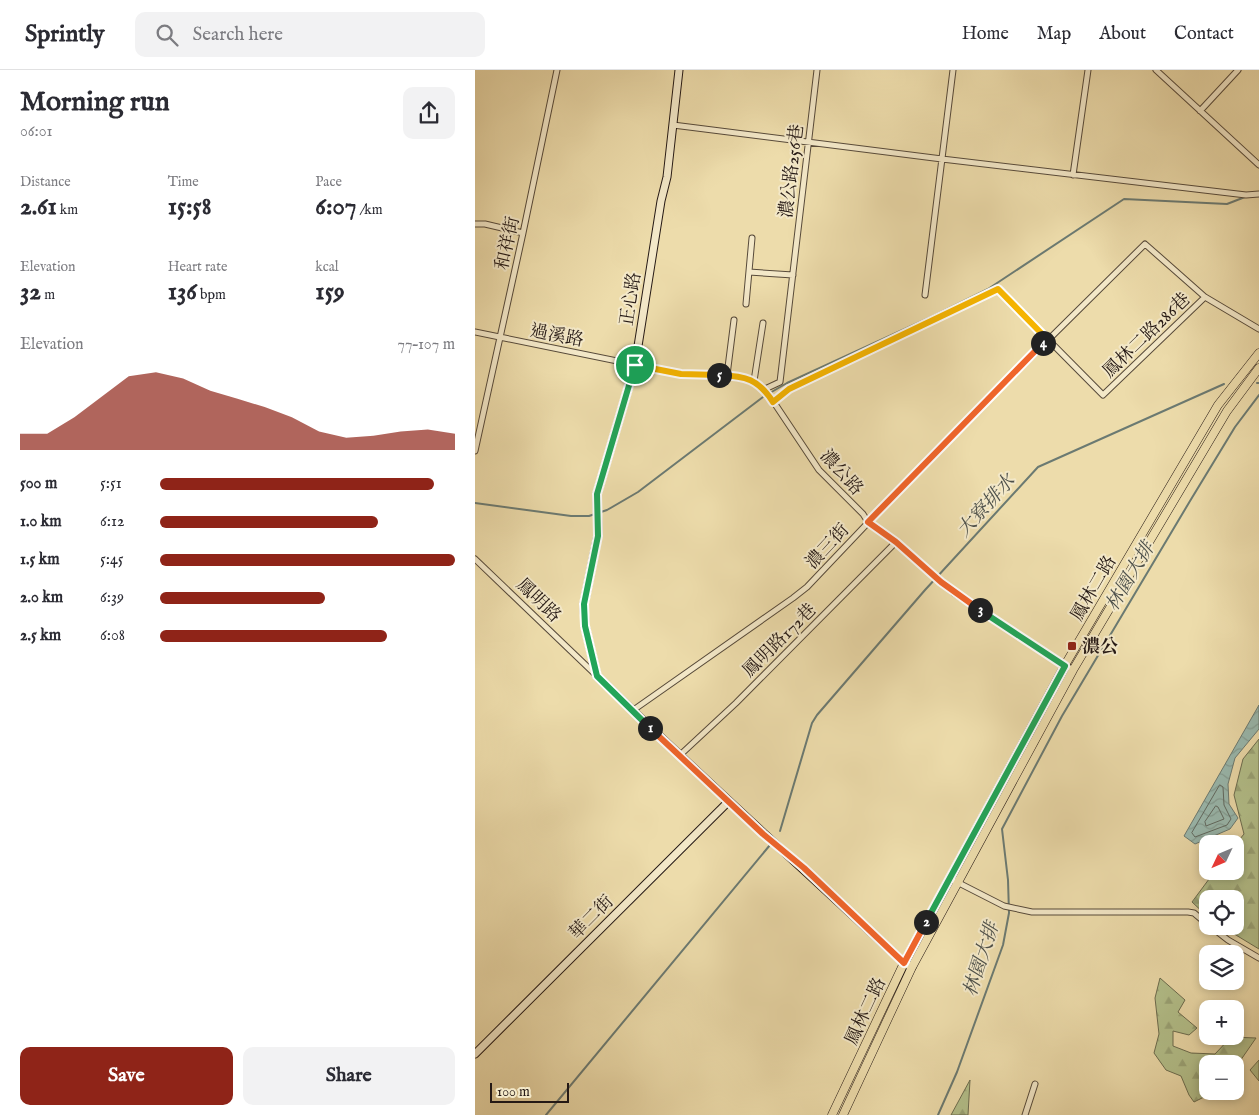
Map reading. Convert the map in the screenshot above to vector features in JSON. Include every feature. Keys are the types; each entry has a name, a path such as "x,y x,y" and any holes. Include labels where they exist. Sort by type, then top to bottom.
{"main road":[{"name":"鳳林二路","path":"832,1115 904,963 1065,666 1218,405 1259,353"},
{"name":"鳳林二路","path":"843,1115 912,967 1073,670 1227,411 1259,368"}],"street":[{"name":"和祥街","path":"475,451 557,70"},
{"name":"正心路","path":"597,676 585,626 584,604 598,536 597,494 635,365 661,201 667,176 679,70"},
{"name":"濃公路256巷","path":"767,392 780,382 817,70"},
{"path":"925,295 953,70"},
{"path":"1073,175 1088,70"},
{"path":"1156,70 1259,166"},
{"path":"1200,111 1238,70"},
{"path":"673,124 1073,175 1246,195 1259,194"},
{"path":"475,224 485,224 523,233"},
{"path":"746,304 752,238"},
{"name":"濃三街","path":"632,711 807,587 1047,339 1145,244 1205,297"},
{"path":"749,272 793,275"},
{"path":"773,402 789,389 998,289 1047,339"},
{"name":"鳳林二路286巷","path":"1047,339 1103,395 1205,297 1259,329"},
{"path":"727,375 734,320"},
{"path":"754,381 763,323"},
{"name":"過溪路","path":"475,332 635,365"},
{"name":"濃公路","path":"635,365 681,374 727,375 754,381 767,392 819,470 863,514 868,522 896,542 941,582 1073,670"},
{"name":"鳳明路172巷","path":"679,756 736,703 896,542"},
{"name":"鳳明路","path":"475,560 728,802 804,868 904,963 912,967"},
{"name":"華二街","path":"475,1054 728,802"},
{"path":"949,878 1004,906 1043,913 1189,912 1199,917"},
{"path":"1222,935 1259,958"},
{"path":"1025,1115 1035,1084"}],"green space":[{"path":"1259,739 1259,949 1236,935 1244,935 1244,890 1201,890 1208,880 1244,880 1244,834 1234,795 1243,759"},
{"path":"1199,893 1199,909 1192,902"},
{"path":"1160,978 1185,1000 1178,1012 1197,1028 1189,1035 1173,1031 1173,1046 1191,1053 1215,1054 1223,1045 1244,1045 1244,1038 1256,1038 1244,1055 1199,1055 1199,1100 1194,1102 1181,1076 1166,1070 1154,1053 1159,1034 1155,998"},
{"path":"1259,1060 1259,1081 1250,1070"},
{"path":"970,1080 968,1115 951,1115"}],"water":[{"path":"1259,705 1259,729 1235,758 1228,784 1229,804 1238,818 1230,829 1216,835 1199,835 1199,842 1195,844 1184,836"}],"waterway":[{"path":"475,503 571,516 589,516 607,510 638,492 763,397 787,383 988,289 1124,199 1227,204 1245,197"},
{"name":"大寮排水","path":"780,831 812,723 817,715 925,590 1038,467 1224,384"},
{"name":"林園大排","path":"938,1115 957,1072 1003,945 1009,913 1008,880 1002,829 1062,716 1235,427 1259,395"},
{"path":"546,1115 770,845"}],"place":[{"name":"濃公","path":"1072,646"}],"route":[{"path":"998,289 1047,339 868,522 896,542 955,593 1065,666 904,963 804,868 763,834 679,756 597,676 585,626 584,604 598,536 597,494 635,365 681,374 740,377 754,381 765,389 773,402 789,389 998,289"}]}
